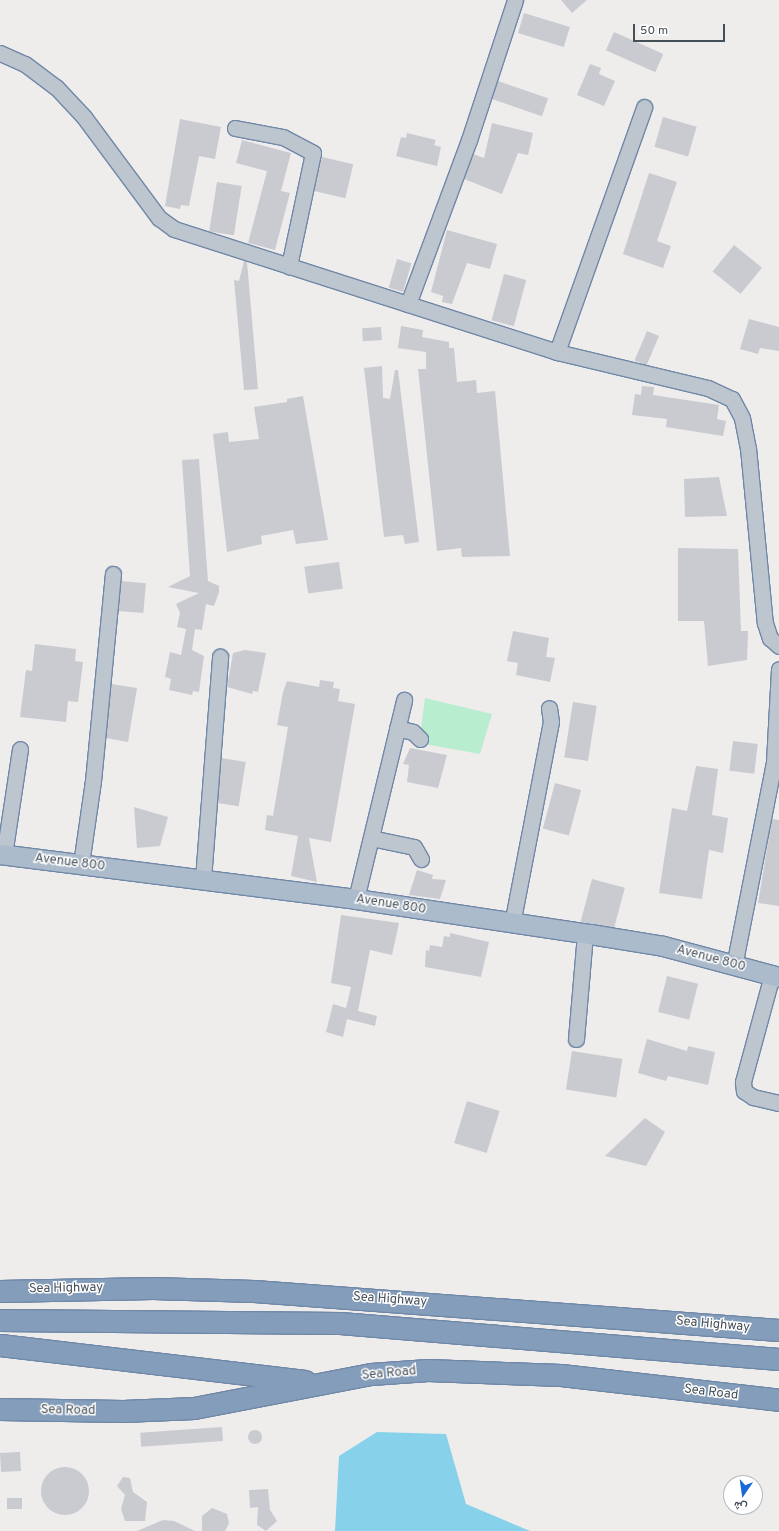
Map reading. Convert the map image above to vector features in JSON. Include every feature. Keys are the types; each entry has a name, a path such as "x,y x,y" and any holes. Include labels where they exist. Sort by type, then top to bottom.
{"highway":[{"name":"Sea Highway","path":"0,1291 153,1288 254,1291 779,1330"},
{"name":"Sea Highway","path":"0,1320 340,1323 779,1358"},
{"path":"0,1345 322,1383"},
{"name":"Sea Road","path":"0,1409 123,1411 194,1408 371,1374 472,1371 561,1375 779,1400"}],"main road":[{"name":"Avenue 800","path":"2,854 356,899 663,946 775,976"}],"street":[{"path":"408,304 469,140 514,0"},
{"path":"0,53 25,64 56,87 84,117 151,208 168,225 208,242 289,266 557,352 708,388 732,399 742,418 748,448 765,623 770,638 779,646"},
{"path":"557,352 644,107"},
{"path":"235,128 283,137 313,153 289,266"},
{"path":"81,864 93,781 114,574"},
{"path":"203,879 220,657"},
{"path":"734,966 774,762 779,669"},
{"path":"356,899 404,700"},
{"path":"512,924 551,722 549,708"},
{"path":"397,728 413,732 420,739"},
{"path":"2,854 20,749"},
{"path":"371,838 414,847 421,859"},
{"path":"576,1039 585,934"},
{"path":"775,976 743,1082 744,1091 753,1097 779,1104"}],"green space":[{"path":"425,698 492,714 480,754 419,743"}],"water":[{"path":"377,1432 446,1434 466,1504 530,1531 335,1531 339,1456"}],"building":[{"path":"561,0 587,0 572,13"},
{"path":"524,13 570,27 564,47 518,33"},
{"path":"614,32 663,54 655,72 606,50"},
{"path":"590,64 601,68 599,74 615,81 604,106 577,95"},
{"path":"498,81 548,98 542,116 492,99"},
{"path":"663,117 697,127 688,156 654,147"},
{"path":"180,119 221,127 215,159 199,156 189,206 181,205 180,209 165,206"},
{"path":"492,123 533,133 528,155 518,153 502,194 464,179 473,154 484,158"},
{"path":"407,133 436,140 434,145 441,147 437,166 396,156 401,137 406,138"},
{"path":"242,140 291,153 281,191 290,193 275,250 248,243 267,171 236,163"},
{"path":"322,157 353,164 345,198 314,191"},
{"path":"649,173 677,182 657,241 671,246 663,268 623,254"},
{"path":"217,182 242,186 234,235 209,231"},
{"path":"447,230 497,244 490,269 467,263 452,304 442,302 443,296 431,292"},
{"path":"734,245 762,268 741,294 713,271"},
{"path":"397,259 411,263 403,292 389,288"},
{"path":"244,261 247,262 258,389 244,390 234,280 239,281"},
{"path":"504,274 526,280 514,326 492,320"},
{"path":"749,319 779,327 779,351 760,348 758,354 740,349"},
{"path":"401,326 423,330 422,337 449,342 449,348 454,348 457,382 476,380 477,393 495,391 510,556 462,557 461,548 437,551 418,369 426,369 426,352 398,348"},
{"path":"381,327 382,340 363,341 362,328"},
{"path":"647,331 659,336 646,366 634,360"},
{"path":"382,366 383,398 390,399 395,370 398,370 419,542 405,544 403,535 384,537 364,368"},
{"path":"642,386 654,387 653,395 719,405 717,419 726,421 723,436 666,427 667,419 632,415 635,394 641,395"},
{"path":"303,396 328,540 296,544 293,530 261,536 262,544 227,552 213,434 228,432 229,442 259,439 254,407 287,402 287,399"},
{"path":"199,459 208,581 219,586 219,592 214,606 206,604 202,630 195,629 192,650 204,656 199,692 193,691 192,695 169,690 171,679 165,677 170,652 181,655 186,629 177,627 180,613 176,604 199,593 168,587 190,576 182,460"},
{"path":"719,477 727,516 685,517 684,479"},
{"path":"678,548 738,549 741,631 748,631 747,660 708,666 704,621 678,621"},
{"path":"339,562 343,589 308,594 304,567"},
{"path":"121,581 146,583 143,613 118,611"},
{"path":"513,631 549,638 546,657 555,658 550,682 516,675 518,663 507,661"},
{"path":"35,644 76,649 75,661 83,662 78,702 68,701 66,722 20,717 26,670 32,671"},
{"path":"245,650 266,653 258,692 253,691 252,694 227,687 233,653"},
{"path":"320,680 334,682 333,688 340,689 338,701 355,704 331,842 309,838 317,882 291,876 298,836 265,830 267,815 273,816 288,727 277,725 283,692 287,681 319,687"},
{"path":"111,684 137,688 128,742 106,738"},
{"path":"573,702 597,706 588,761 564,757"},
{"path":"733,741 758,744 754,774 729,771"},
{"path":"410,748 447,755 438,788 407,782 409,765 403,764"},
{"path":"221,758 246,762 239,806 214,802"},
{"path":"696,766 718,769 712,815 728,818 723,853 709,850 702,899 659,893 672,808 687,811"},
{"path":"555,783 581,790 569,835 543,828"},
{"path":"134,807 168,817 160,846 137,848"},
{"path":"772,819 779,820 779,906 758,903"},
{"path":"417,870 433,875 432,879 446,880 440,899 409,895"},
{"path":"592,879 625,888 613,930 581,922"},
{"path":"341,915 399,923 392,955 370,950 358,1011 377,1016 375,1026 347,1019 343,1037 326,1032 333,1004 346,1008 351,987 331,983"},
{"path":"450,933 489,942 481,977 425,967 426,950 429,951 430,945 442,947 444,936 450,937"},
{"path":"667,976 698,984 689,1020 658,1012"},
{"path":"647,1039 687,1051 688,1046 715,1052 708,1085 668,1076 666,1081 638,1073"},
{"path":"572,1051 622,1059 616,1097 566,1090"},
{"path":"467,1101 500,1111 487,1153 454,1143"},
{"path":"645,1118 665,1132 646,1166 605,1156"},
{"path":"222,1427 223,1441 141,1447 140,1433"},
{"path":"252,1430 258,1430 262,1434 262,1440 258,1444 252,1444 248,1440 248,1434"},
{"path":"20,1452 21,1471 1,1472 0,1453"},
{"path":"65,1467 74,1469 82,1474 87,1482 89,1491 87,1500 82,1508 74,1513 65,1515 56,1513 48,1508 43,1500 41,1491 43,1482 48,1474 56,1469"},
{"path":"123,1477 130,1478 133,1492 147,1502 145,1521 125,1521 121,1509 125,1495 117,1486"},
{"path":"268,1489 270,1510 277,1521 266,1531 257,1525 258,1507 250,1508 249,1490"},
{"path":"7,1498 22,1498 22,1509 7,1509"},
{"path":"212,1508 227,1514 229,1523 225,1531 202,1531 202,1516"},
{"path":"163,1520 174,1521 195,1531 137,1531"}]}
